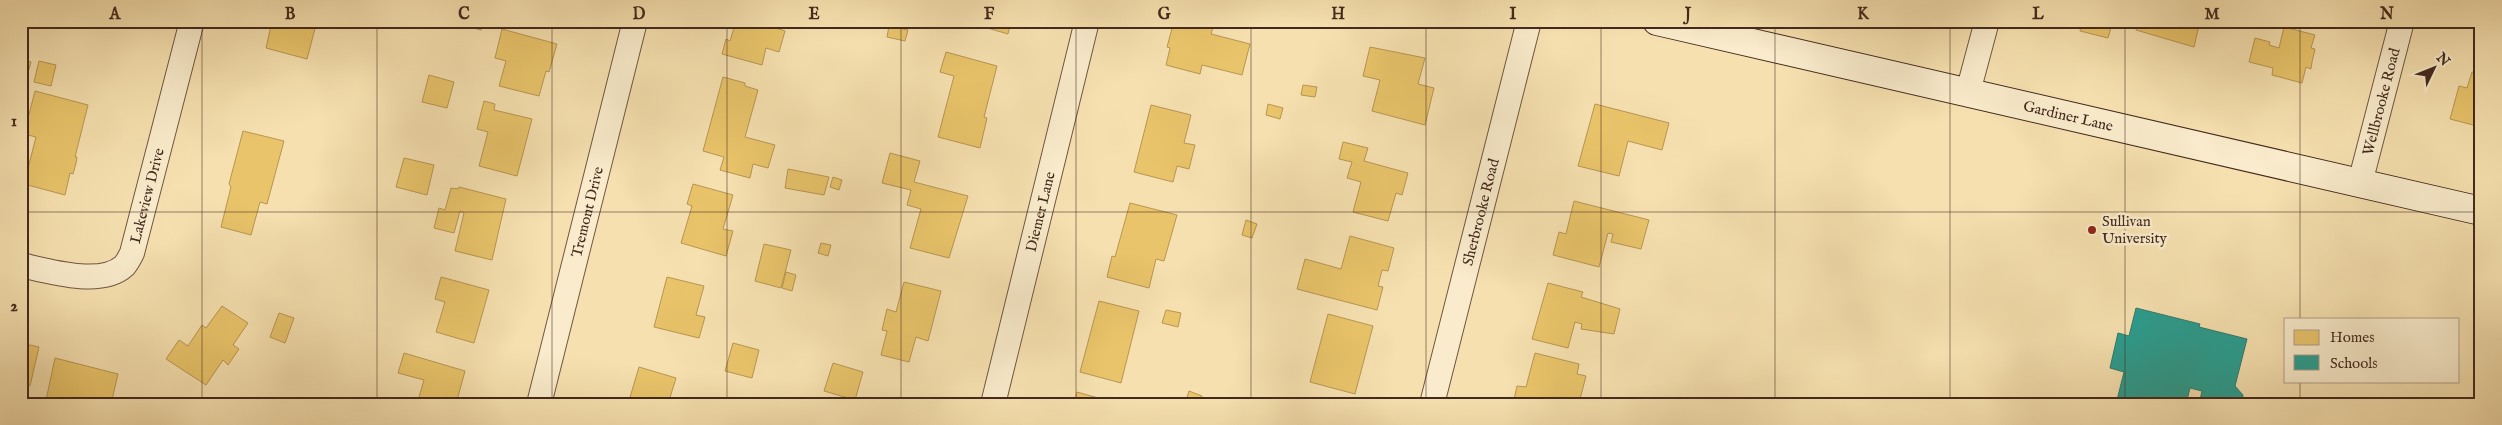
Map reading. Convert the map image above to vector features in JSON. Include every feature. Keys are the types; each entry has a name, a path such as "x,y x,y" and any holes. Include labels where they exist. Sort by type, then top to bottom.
{"main road":[{"name":"Gardiner Lane","path":"1657,21 2481,211"}],"street":[{"name":"Lakeview Drive","path":"21,265 90,277 115,271 125,266 132,253 192,21"},
{"name":"Tremont Drive","path":"539,404 635,21"},
{"name":"Diemer Lane","path":"993,404 1087,21"},
{"name":"Sherbrooke Road","path":"1432,404 1529,21"},
{"path":"1968,92 1986,21"},
{"name":"Wellbrooke Road","path":"2360,183 2402,21"}],"building: Homes":[{"path":"272,21 317,21 307,59 266,48"},
{"path":"447,21 483,21 481,30"},
{"path":"736,21 775,21 773,27 785,31 779,52 766,48 762,65 722,54 726,39 730,41"},
{"path":"963,21 1011,21 1008,34"},
{"path":"1174,21 1215,21 1211,34 1250,44 1242,75 1202,65 1200,74 1166,65 1170,48 1167,47"},
{"path":"2082,21 2113,21 2108,38 2080,31"},
{"path":"2138,21 2200,21 2194,47 2136,30"},
{"path":"889,26 908,30 905,41 887,37"},
{"path":"2284,27 2315,35 2311,48 2315,49 2311,69 2306,67 2302,83 2272,75 2273,68 2249,62 2255,38 2270,42 2269,45 2279,48"},
{"path":"502,29 557,44 549,72 546,71 539,96 499,86 506,61 495,58"},
{"path":"2481,33 2481,58 2475,56"},
{"path":"21,41 28,43 26,53 21,51"},
{"path":"1370,47 1425,58 1418,84 1434,88 1425,125 1372,111 1380,80 1363,76"},
{"path":"946,52 997,66 984,117 987,118 980,148 938,137 954,76 940,72"},
{"path":"21,59 31,62 21,97"},
{"path":"39,61 56,65 51,86 34,82"},
{"path":"2472,72 2481,74 2481,127 2450,119 2459,86 2467,88"},
{"path":"429,75 454,82 447,108 422,102"},
{"path":"723,77 745,83 745,86 758,90 745,137 775,145 768,168 753,164 750,178 720,170 724,157 703,151"},
{"path":"1303,85 1317,87 1315,97 1301,95"},
{"path":"35,91 88,105 75,157 77,157 76,163 73,174 70,173 65,195 24,184 36,137 24,134"},
{"path":"484,101 495,104 494,110 532,119 517,176 479,166 488,132 477,129"},
{"path":"1268,104 1283,108 1280,119 1266,115"},
{"path":"1595,104 1669,123 1662,150 1628,141 1619,176 1578,166"},
{"path":"1151,105 1191,115 1184,143 1195,145 1189,169 1177,166 1173,182 1134,172"},
{"path":"243,131 284,141 267,204 260,202 251,235 221,227 231,187 229,184"},
{"path":"1343,142 1368,148 1364,161 1408,173 1402,195 1396,193 1388,221 1353,212 1361,182 1347,178 1352,162 1339,159"},
{"path":"890,153 920,161 914,182 968,196 949,258 910,248 921,209 907,205 911,190 882,183"},
{"path":"404,158 434,165 427,195 396,187"},
{"path":"788,169 829,177 824,195 785,188"},
{"path":"833,177 842,180 839,190 830,187"},
{"path":"693,184 733,195 723,229 733,231 726,256 681,243 692,206 687,204"},
{"path":"459,187 506,199 492,260 455,251 464,213 460,211 454,233 434,228 439,208 445,210 451,188 458,189"},
{"path":"1574,201 1649,220 1641,249 1611,242 1613,234 1608,233 1599,267 1553,255 1559,232 1566,234"},
{"path":"1130,203 1177,215 1164,261 1156,259 1149,288 1107,277 1112,256 1115,257"},
{"path":"1246,220 1257,224 1252,238 1242,235"},
{"path":"1350,236 1394,248 1388,271 1382,270 1378,286 1383,287 1377,310 1297,289 1305,259 1341,269"},
{"path":"821,243 831,245 828,256 818,253"},
{"path":"764,244 791,250 781,288 755,281"},
{"path":"786,272 796,275 792,291 782,288"},
{"path":"441,277 489,290 474,343 436,332 445,302 435,299"},
{"path":"667,277 704,286 696,315 705,317 699,338 654,327"},
{"path":"904,282 941,291 928,341 916,337 909,362 881,355 887,331 882,330 887,309 896,312"},
{"path":"1548,283 1583,292 1581,297 1620,309 1614,334 1581,329 1582,324 1575,322 1568,348 1532,339"},
{"path":"1099,301 1139,311 1121,383 1080,372"},
{"path":"222,306 248,323 233,345 239,349 228,365 223,360 206,385 166,359 179,340 188,346 202,325 206,328"},
{"path":"1166,310 1181,313 1178,327 1162,323"},
{"path":"279,313 294,318 285,343 270,337"},
{"path":"1328,314 1373,326 1355,394 1310,382"},
{"path":"21,336 27,337 25,344 39,347 30,386 21,384"},
{"path":"733,343 759,350 752,378 725,371"},
{"path":"404,353 465,371 456,404 417,404 424,380 398,373"},
{"path":"1535,353 1579,364 1577,374 1586,376 1579,403 1570,401 1569,404 1513,404 1517,386 1526,387"},
{"path":"55,358 118,374 111,404 67,404 46,400"},
{"path":"833,363 863,372 855,400 824,391"},
{"path":"639,367 676,378 668,404 628,404"},
{"path":"1189,391 1202,396 1200,404 1185,404"},
{"path":"1077,392 1116,403 1116,404 1074,404"},
{"path":"889,398 904,402 904,404 886,404"}],"building: Schools":[{"path":"2136,308 2200,324 2199,327 2247,339 2235,386 2243,395 2242,404 2199,404 2202,391 2190,388 2186,404 2116,404 2124,372 2110,368 2118,333 2129,336"}],"place":[{"name":"Sullivan University","path":"2092,230"}]}
